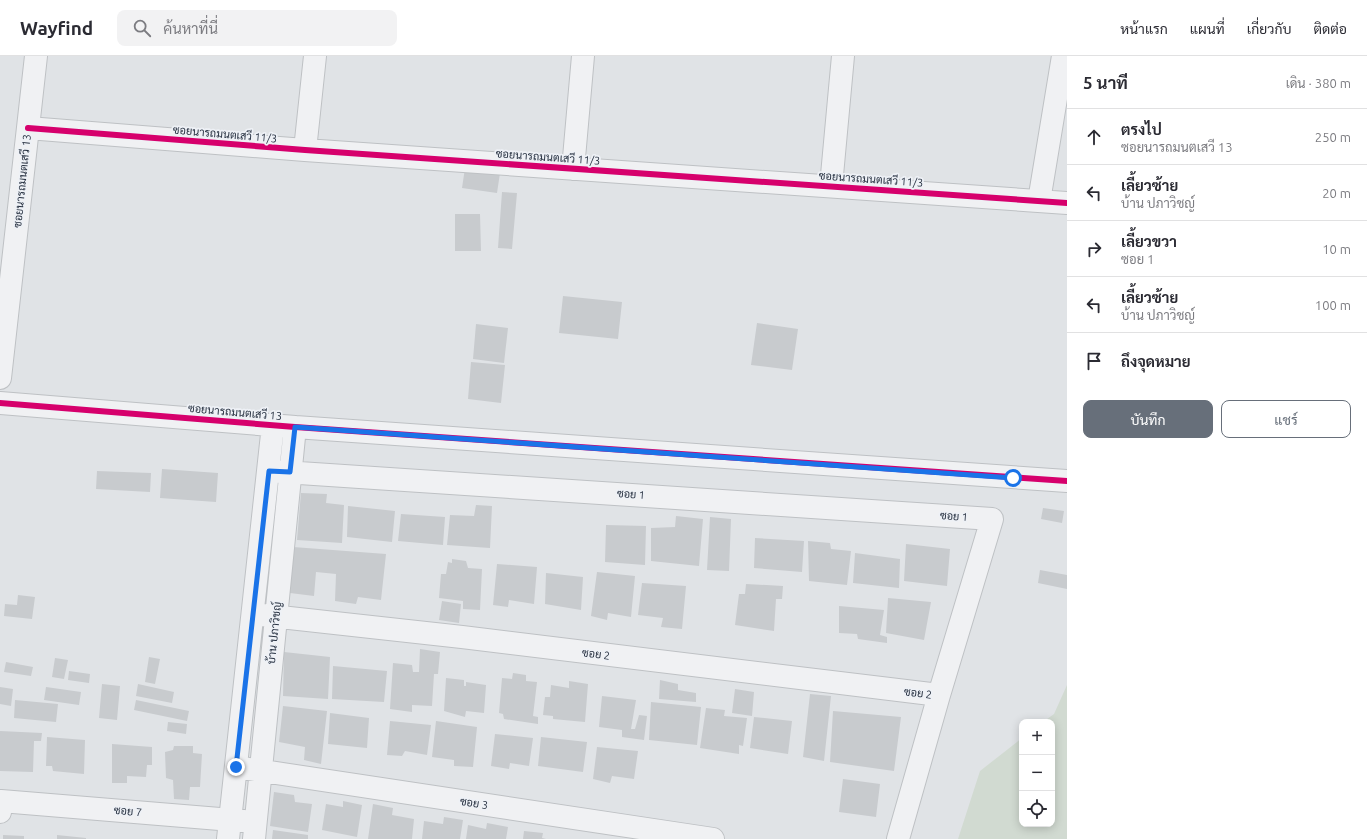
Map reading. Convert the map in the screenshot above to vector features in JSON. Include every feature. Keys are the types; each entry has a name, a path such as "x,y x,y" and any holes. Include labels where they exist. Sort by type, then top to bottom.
{"street":[{"name":"ซอยนารถมนตเสวี 13","path":"0,378 36,56"},
{"path":"305,150 315,56"},
{"path":"573,169 583,56"},
{"path":"831,186 843,56"},
{"path":"1039,201 1063,56"},
{"name":"ซอยนารถมนตเสวี 11/3","path":"28,128 305,150 1067,203"},
{"name":"ซอยนารถมนตเสวี 13","path":"0,403 295,427 1067,482"},
{"name":"บ้าน ปภาวิชญ์","path":"229,829 273,425"},
{"name":"บ้าน ปภาวิชญ์","path":"254,831 295,427"},
{"name":"ซอย 1","path":"269,471 992,518 939,695"},
{"name":"ซอย 2","path":"253,614 470,638 939,695"},
{"path":"898,839 939,695"},
{"name":"ซอย 3","path":"236,767 713,839"},
{"name":"ซอย 7","path":"1,807 254,831"}],"shaded area":[{"path":"1067,685 1067,839 958,839 980,771 1019,740 1019,827 1055,827 1055,719 1047,719 1054,714"}],"building":[{"path":"465,168 500,173 497,193 462,188"},
{"path":"502,192 517,193 512,249 498,248"},
{"path":"455,214 480,214 481,251 455,251"},
{"path":"563,296 622,302 618,339 559,333"},
{"path":"757,323 798,329 792,370 751,365"},
{"path":"476,324 508,328 504,363 473,359"},
{"path":"471,362 505,365 501,403 468,399"},
{"path":"162,469 218,473 216,502 160,498"},
{"path":"97,471 151,473 150,492 96,489"},
{"path":"301,493 327,494 326,503 344,505 342,543 297,540"},
{"path":"476,505 492,506 490,548 447,545 450,515 474,516"},
{"path":"348,506 395,511 392,542 347,537"},
{"path":"1043,508 1064,511 1062,523 1041,519"},
{"path":"401,514 445,517 443,545 398,541"},
{"path":"676,516 703,519 699,566 651,561 651,528 675,527"},
{"path":"710,517 731,519 729,571 707,570"},
{"path":"606,525 646,526 645,565 605,562"},
{"path":"755,538 804,541 802,572 754,568"},
{"path":"808,541 830,543 831,549 851,551 847,585 809,581"},
{"path":"906,544 950,549 947,586 904,581"},
{"path":"293,547 386,554 381,600 358,597 356,604 335,601 336,574 316,572 314,596 290,593"},
{"path":"855,553 900,559 899,588 853,583"},
{"path":"452,559 466,561 468,568 482,569 480,610 463,609 463,601 439,598 441,574 446,574 448,562 452,563"},
{"path":"497,564 537,567 534,604 509,600 508,607 493,605"},
{"path":"1040,570 1067,575 1067,589 1038,583"},
{"path":"597,572 635,576 631,617 608,613 607,620 591,616"},
{"path":"546,573 583,577 581,610 545,604"},
{"path":"642,583 686,586 682,629 661,627 663,618 638,615"},
{"path":"746,584 783,586 782,599 776,599 774,631 735,625 739,594 745,594"},
{"path":"18,595 35,597 32,619 4,616 5,604 17,605"},
{"path":"888,598 931,602 924,640 886,633"},
{"path":"442,601 461,604 459,623 439,620"},
{"path":"839,606 884,610 880,635 887,637 887,643 858,639 857,634 839,633"},
{"path":"420,649 440,652 438,674 434,674 432,706 412,705 412,712 390,709 393,663 412,665 413,672 419,672"},
{"path":"284,652 330,657 328,699 283,696"},
{"path":"149,657 160,659 155,684 145,682"},
{"path":"55,658 68,660 64,679 52,677"},
{"path":"6,662 33,667 31,676 4,672"},
{"path":"333,666 387,671 384,702 332,699"},
{"path":"69,671 90,674 89,683 68,680"},
{"path":"513,673 526,675 526,681 537,682 533,716 538,717 538,724 504,719 503,714 499,713 502,678 512,679"},
{"path":"446,678 464,680 464,686 466,686 466,682 486,685 484,713 466,711 465,717 444,711"},
{"path":"660,680 678,684 678,690 696,693 696,702 659,699"},
{"path":"569,681 588,684 585,722 553,719 553,716 543,715 545,697 550,697 551,685 569,688"},
{"path":"102,684 120,686 117,720 99,718"},
{"path":"138,684 174,692 172,703 136,696"},
{"path":"0,687 13,689 11,706 0,704"},
{"path":"46,687 81,692 79,705 44,700"},
{"path":"735,689 754,692 752,716 732,713"},
{"path":"810,694 831,696 824,761 803,757"},
{"path":"602,696 636,700 631,729 635,729 639,715 647,716 644,740 622,737 622,730 599,727"},
{"path":"15,700 58,704 56,722 14,718"},
{"path":"136,700 189,711 187,721 134,710"},
{"path":"651,702 701,707 697,745 649,740"},
{"path":"283,706 327,711 321,764 304,760 305,747 279,742"},
{"path":"706,708 725,710 724,716 747,718 743,746 739,745 739,754 700,748"},
{"path":"833,711 901,717 894,771 830,762"},
{"path":"330,713 369,718 367,748 328,744"},
{"path":"754,717 792,721 788,754 750,748"},
{"path":"390,721 431,725 427,755 405,751 402,756 387,755"},
{"path":"436,721 477,727 473,767 454,766 454,760 432,757"},
{"path":"168,722 187,724 186,734 167,731"},
{"path":"0,731 42,733 41,741 34,741 33,772 0,771"},
{"path":"495,734 533,738 529,766 510,763 509,769 491,766"},
{"path":"47,737 85,740 84,774 53,771 52,766 46,766"},
{"path":"541,737 587,742 583,772 538,766"},
{"path":"112,744 152,747 152,765 147,765 146,777 127,776 127,783 112,783"},
{"path":"174,746 193,746 193,753 202,754 200,787 190,787 189,800 174,799 173,780 166,778 165,752 173,750"},
{"path":"597,747 638,751 634,779 612,776 610,783 593,779"},
{"path":"843,779 880,784 876,817 839,812"},
{"path":"274,792 294,795 295,802 312,804 308,832 270,826"},
{"path":"343,801 362,805 357,837 322,830 326,804 343,807"},
{"path":"373,804 393,808 392,815 414,819 412,839 368,839"},
{"path":"444,817 463,820 460,839 422,839 424,821 443,824"},
{"path":"487,823 508,827 506,839 466,839 468,825 486,829"},
{"path":"273,830 308,835 308,839 272,839"},
{"path":"524,831 543,833 542,838 546,839 523,839"},
{"path":"3,835 24,836 24,839 3,839"},
{"path":"57,835 86,838 86,839 57,839"}],"cycle path":[{"path":"28,128 305,150 1067,203"},
{"path":"0,403 295,427 1067,481"}],"route":[{"path":"236,767 269,471 290,472 295,427 1013,478"}]}
